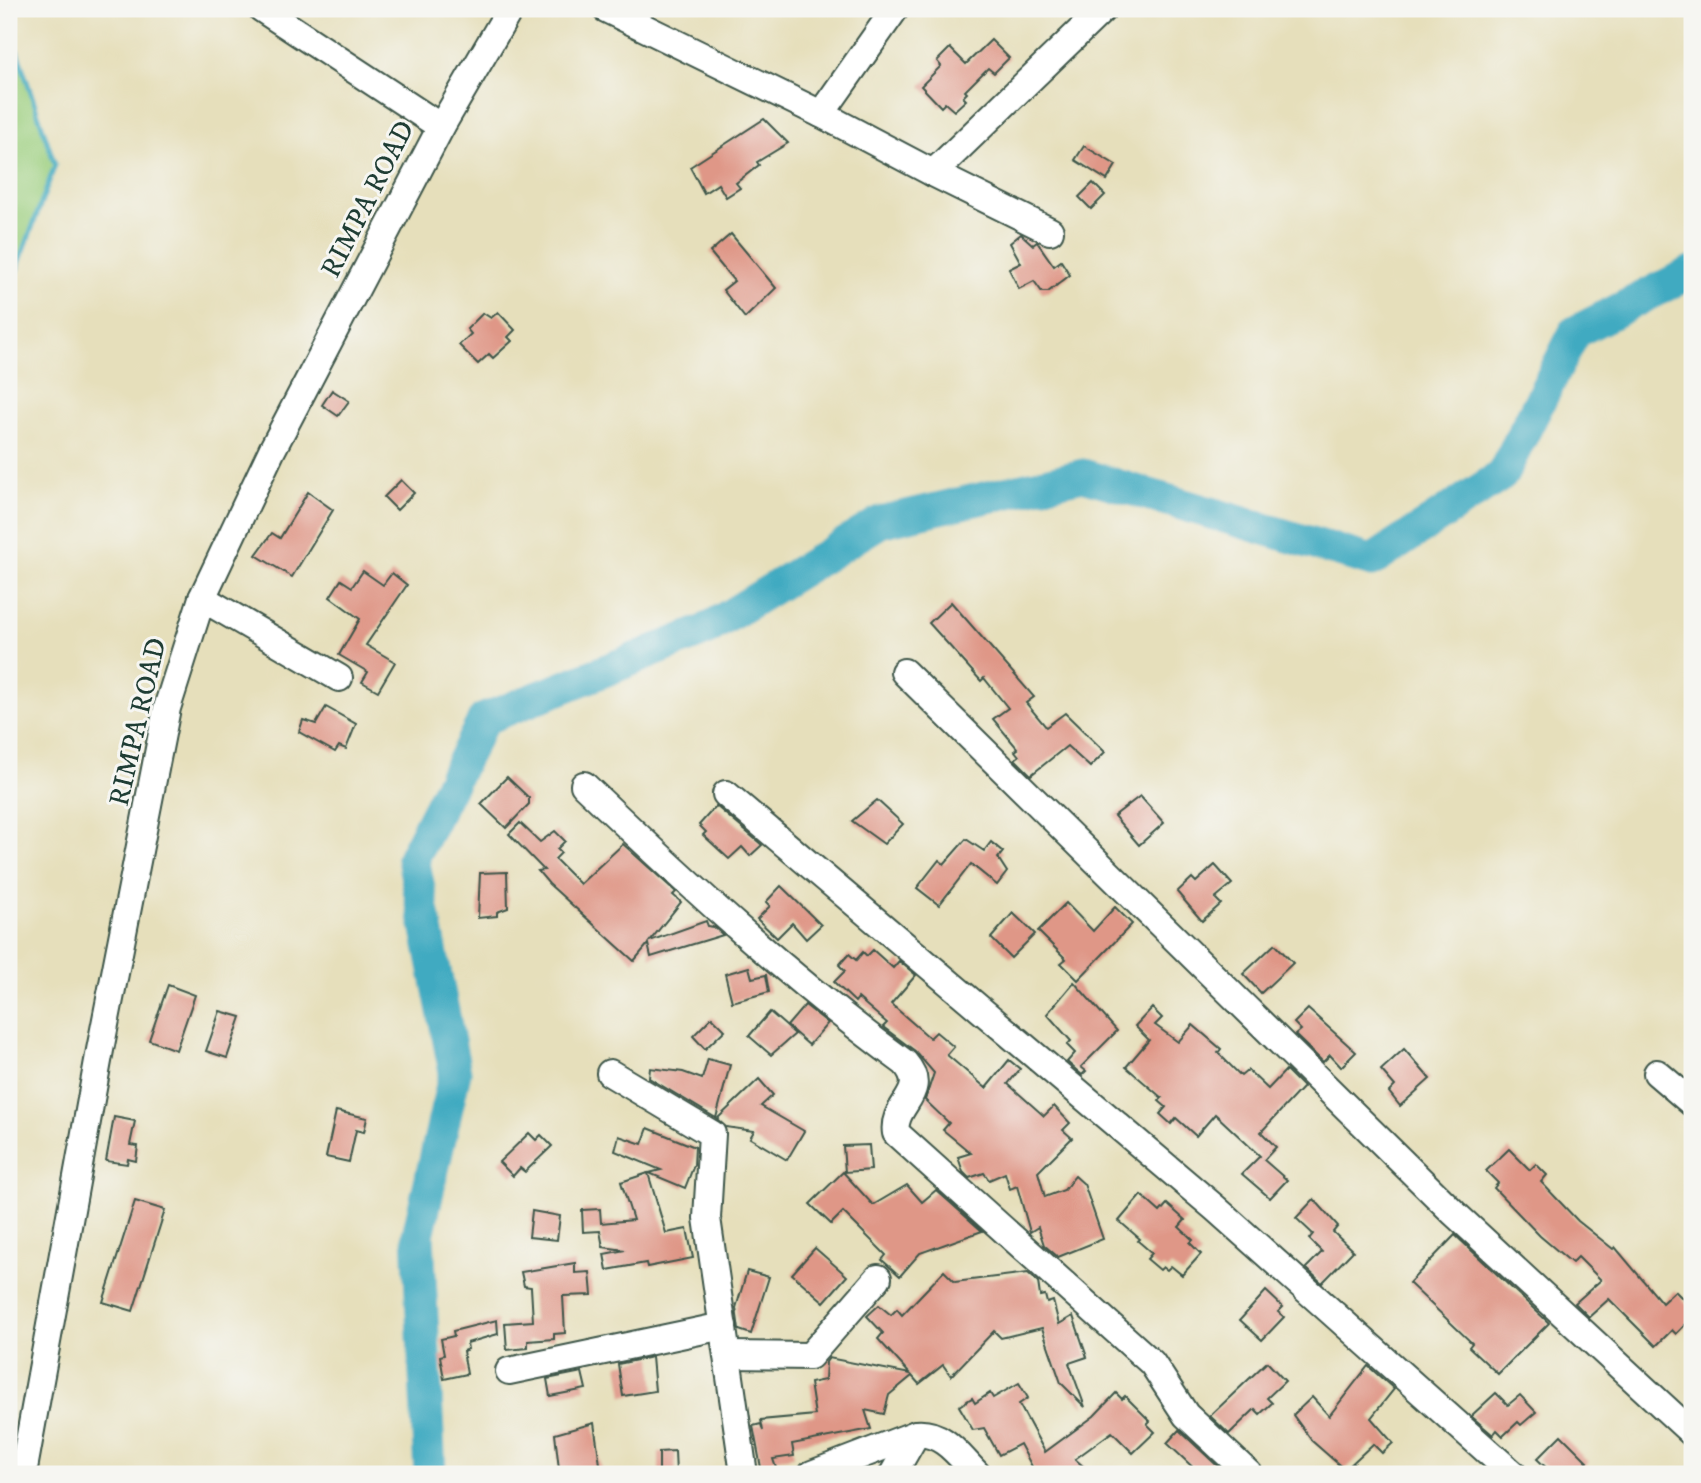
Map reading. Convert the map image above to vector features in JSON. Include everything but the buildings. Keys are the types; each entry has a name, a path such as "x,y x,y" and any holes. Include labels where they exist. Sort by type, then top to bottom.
{"street":[{"name":"RIMPA ROAD","path":"23,1474 18,1437 100,1050 167,708 202,598 272,450 441,127 510,9"},
{"path":"606,9 821,114 1050,231"},
{"path":"821,114 895,9"},
{"path":"933,173 1103,9"},
{"path":"279,13 441,127"},
{"path":"202,598 339,678"},
{"path":"904,672 1445,1203 1692,1433"},
{"path":"584,785 706,902 830,1008 905,1063 913,1072 915,1083 895,1124 896,1133 1152,1363 1186,1415 1249,1474"},
{"path":"726,794 1215,1208 1513,1474"},
{"path":"610,1073 712,1134 707,1218 744,1474"},
{"path":"1657,1073 1692,1103"},
{"path":"727,1355 810,1356 878,1278"},
{"path":"509,1371 723,1326"},
{"path":"812,1474 916,1434 930,1432 941,1439 977,1474"},
{"path":"893,1474 916,1434"}],"green space":[{"path":"17,51 55,165 9,291 9,53"}],"waterway":[{"path":"9,53 17,51 55,165 9,291"},
{"path":"430,1474 418,1235 455,1072 413,858 484,719 704,631 880,522 1083,475 1372,561 1502,475 1575,332 1692,272"}]}
